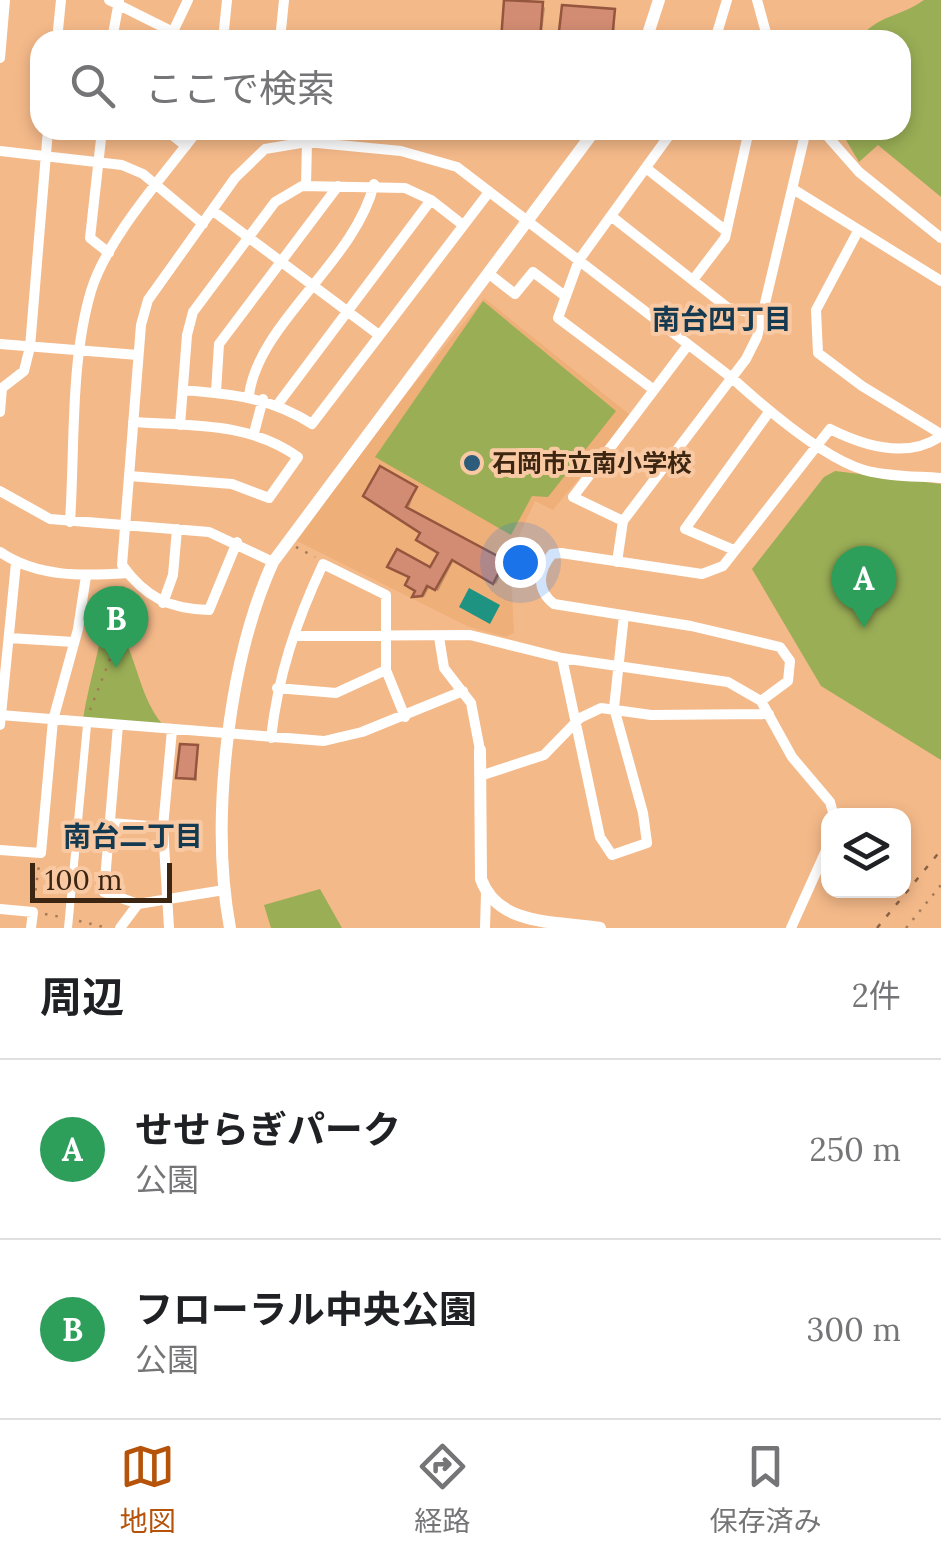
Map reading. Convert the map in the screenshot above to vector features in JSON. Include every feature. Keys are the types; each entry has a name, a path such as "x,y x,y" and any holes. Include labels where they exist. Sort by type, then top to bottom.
{"street":[{"path":"0,58 5,0"},
{"path":"58,30 61,0"},
{"path":"173,30 188,0"},
{"path":"224,30 227,0"},
{"path":"281,30 284,0"},
{"path":"649,30 659,0"},
{"path":"718,30 727,0"},
{"path":"756,0 765,30"},
{"path":"113,30 116,2 160,30"},
{"path":"0,412 1,388 24,371 30,347 47,140"},
{"path":"101,140 90,238 110,253"},
{"path":"178,140 186,146"},
{"path":"70,522 82,348 92,290 110,253 190,140"},
{"path":"270,140 270,148"},
{"path":"230,928 222,837 230,734 245,633 274,562 588,140"},
{"path":"654,390 558,318 579,260 666,140"},
{"path":"694,280 726,230 747,140"},
{"path":"616,562 623,521 732,378 757,337 804,140"},
{"path":"831,140 859,172 941,238"},
{"path":"306,186 307,142"},
{"path":"237,542 209,610 180,609 163,603 128,573 119,556 138,355 148,300 248,162 270,148 307,142 423,156 456,167 732,378 769,412 864,470 941,478"},
{"path":"0,151 99,160 134,170 203,224"},
{"path":"646,168 726,230"},
{"path":"180,425 193,312 275,202 306,186 374,184 406,188 431,200 463,225"},
{"path":"249,395 266,351 362,219 374,184"},
{"path":"216,392 219,344 338,186"},
{"path":"793,189 941,281"},
{"path":"182,390 249,395 278,404 312,424 489,192"},
{"path":"278,404 431,200"},
{"path":"212,210 379,334"},
{"path":"611,216 728,308 761,314"},
{"path":"761,701 788,681 790,661 780,647 554,604 541,579 542,567 552,554 702,574 723,566 816,442 830,430 870,445 893,448 924,445 941,435 862,386 818,353 816,310 858,231"},
{"path":"488,273 515,294 533,272 565,296"},
{"path":"0,344 138,355"},
{"path":"623,521 573,497 688,345"},
{"path":"254,433 262,399"},
{"path":"734,550 685,529 769,412"},
{"path":"129,476 232,484 269,498 298,457 254,433 134,422"},
{"path":"0,491 34,513 70,522 123,523 220,534 274,562"},
{"path":"163,603 173,575 177,529"},
{"path":"0,552 16,564 86,576 128,573"},
{"path":"0,725 16,564"},
{"path":"271,738 277,688 296,636 295,624 324,564 386,595 386,670 405,717"},
{"path":"0,850 41,853 53,720 74,642 86,576"},
{"path":"562,658 600,837 612,855 647,843 643,813 614,708 624,615"},
{"path":"296,636 470,635 562,658 728,682 761,701 792,758 832,808"},
{"path":"440,637 444,668 472,703 480,750 485,928"},
{"path":"9,638 74,642"},
{"path":"277,688 336,693 386,670"},
{"path":"0,715 271,738 342,739 463,691"},
{"path":"482,775 544,755 592,712 614,708 651,715 768,714"},
{"path":"68,928 87,725"},
{"path":"118,725 104,892 138,904 224,890"},
{"path":"169,928 162,827 172,730"},
{"path":"110,823 162,827"},
{"path":"791,928 821,862"},
{"path":"486,893 493,902 520,916 600,928"},
{"path":"120,928 138,904"},
{"path":"0,910 33,912 32,928"}],"path":[{"path":"286,542 324,564"},
{"path":"87,725 112,654 120,595 128,573"},
{"path":"33,912 41,853"},
{"path":"906,928 941,885"}],"shaded area":[{"name":"石岡市立南小学校","path":"484,298 630,415 553,510 535,501 510,555 514,633 506,637 469,627 297,541 380,426"}],"green space":[{"path":"924,0 941,0 941,197 878,145 859,162 846,140 911,140 911,30 868,30"},
{"path":"483,301 616,411 548,497 532,496 511,535 375,457"},
{"path":"835,471 941,484 941,760 821,686 752,569 824,477"},
{"path":"105,609 125,640 147,698 163,725 83,719"},
{"path":"320,889 342,928 271,928 264,905"}],"water":[{"path":"469,588 500,605 490,624 459,607"}],"building":[{"path":"504,0 543,2 541,30 502,30"},
{"path":"562,5 615,9 613,30 559,30"},
{"path":"380,466 417,487 406,507 505,560 493,584 452,560 435,590 427,586 422,596 412,597 415,591 405,585 409,577 387,567 397,549 430,567 438,553 416,540 420,533 363,496"},
{"path":"180,744 198,745 195,779 176,778"}],"railway":[{"path":"877,928 941,850"}],"place":[{"name":"石岡市立南小学校","path":"472,463"},
{"name":"せせらぎパーク","path":"864,628"},
{"name":"フローラル中央公園","path":"116,668"}],"district":[{"name":"南台四丁目","path":"722,319"},
{"name":"南台二丁目","path":"133,836"}]}
